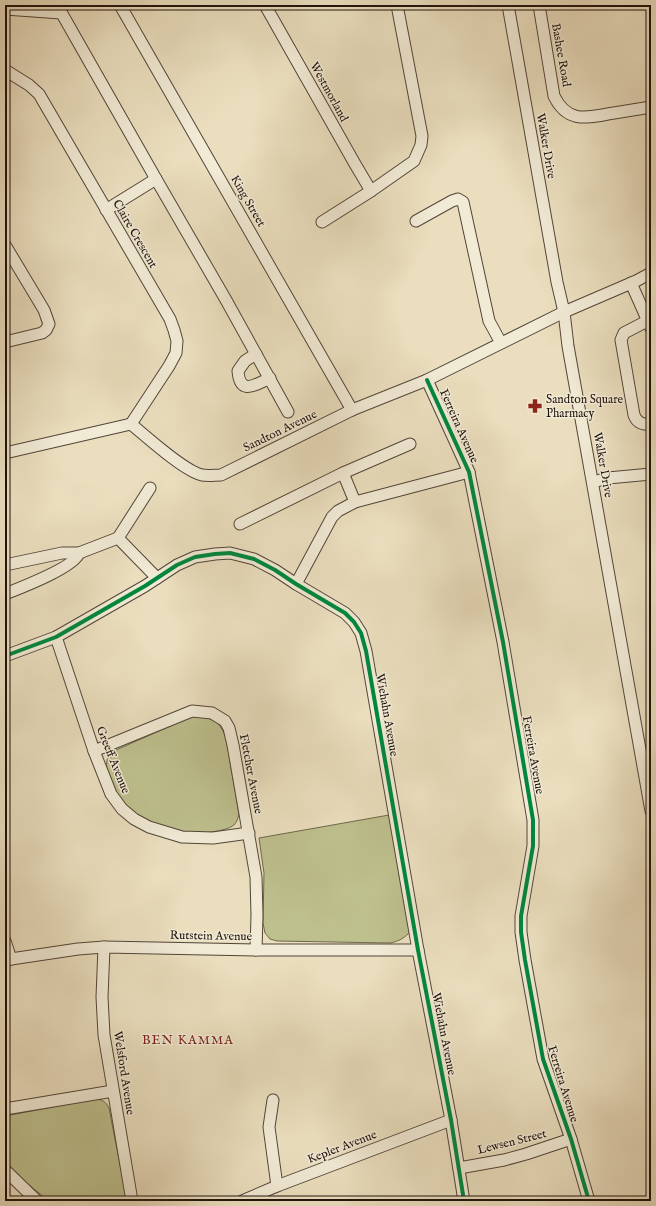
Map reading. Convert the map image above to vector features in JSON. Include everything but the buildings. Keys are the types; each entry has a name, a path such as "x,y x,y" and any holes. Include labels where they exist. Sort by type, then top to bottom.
{"street":[{"name":"King Street","path":"120,5 352,410"},
{"name":"Westmorland","path":"265,5 371,191"},
{"path":"322,222 371,191 414,161 421,145 422,136 397,5"},
{"name":"Walker Drive","path":"508,5 557,282 564,312 568,346 651,810"},
{"name":"Bashee Road","path":"539,5 554,96 562,107 574,116 586,118 651,107"},
{"path":"5,9 59,9 288,412"},
{"name":"Claire Crescent","path":"5,70 29,85 39,94 170,319 174,330 177,341 176,353 131,424"},
{"path":"106,210 156,179"},
{"path":"416,221 452,201 458,199 463,202 489,321 501,343"},
{"path":"5,245 44,310 49,324 46,330 42,333 5,342"},
{"name":"Sandton Avenue","path":"131,424 177,461 192,471 202,475 221,475 352,410 427,380 564,312 651,273"},
{"path":"631,283 650,323 624,333 621,340 634,415 640,423 651,424"},
{"path":"256,354 245,361 238,371 238,378 246,387 251,387 270,378"},
{"name":"Ferreira Avenue","path":"427,380 469,472 503,642 534,820 534,846 521,916 521,932 525,960 543,1059 589,1201"},
{"path":"5,452 131,424"},
{"path":"240,524 343,473 410,444"},
{"name":"Ferreira Avenue","path":"296,584 332,517 338,511 355,502 469,472"},
{"path":"343,473 355,502"},
{"path":"593,482 608,478 651,474"},
{"path":"5,565 67,552 79,552 118,538 150,488"},
{"path":"118,538 157,578"},
{"path":"5,594 58,570 76,559 79,552"},
{"name":"Wiehahn Avenue","path":"5,656 56,637 195,557 215,554 230,553 254,559 275,570 344,613 354,622 361,633 366,651 418,950 451,1120 464,1201"},
{"name":"Greeff Avenue","path":"56,637 94,751 111,794 122,809 134,819 149,827 182,837 213,838 249,834"},
{"name":"Fletcher Avenue","path":"94,751 192,711 206,712 218,716 224,721 229,728 233,745 256,877 256,950"},
{"path":"5,941 8,960"},
{"name":"Rutstein Avenue","path":"8,960 78,949 104,947 256,950 418,950"},
{"name":"Welsford Avenue","path":"104,947 104,1035 132,1201"},
{"path":"5,1109 113,1091"},
{"path":"273,1100 269,1127 277,1186"},
{"name":"Kepler Avenue","path":"242,1201 277,1186 451,1120"},
{"name":"Lewsen Street","path":"459,1168 504,1160 570,1139"},
{"path":"5,1170 37,1201"}],"green space":[{"path":"193,716 210,719 217,723 226,738 239,814 237,821 230,827 217,831 188,834 146,820 139,817 127,808 116,793 108,772 107,761 112,752"},
{"path":"389,815 411,931 402,939 390,943 277,941 270,939 265,933 263,923 264,873 259,838"},
{"path":"95,1099 104,1101 109,1108 127,1201 49,1201 14,1173 5,1161 5,1116"}],"cycle path":[{"path":"427,380 469,472 503,642 533,820 533,846 521,916 521,932 525,960 543,1059 571,1139 589,1201"},
{"path":"5,656 56,637 145,586 177,565 195,557 215,554 230,553 254,559 275,570 345,613 354,622 361,633 366,651 418,950 451,1120 464,1201"}],"place":[{"name":"Sandton Square Pharmacy","path":"535,406"}],"district":[{"name":"BEN KAMMA","path":"188,1040"}]}
